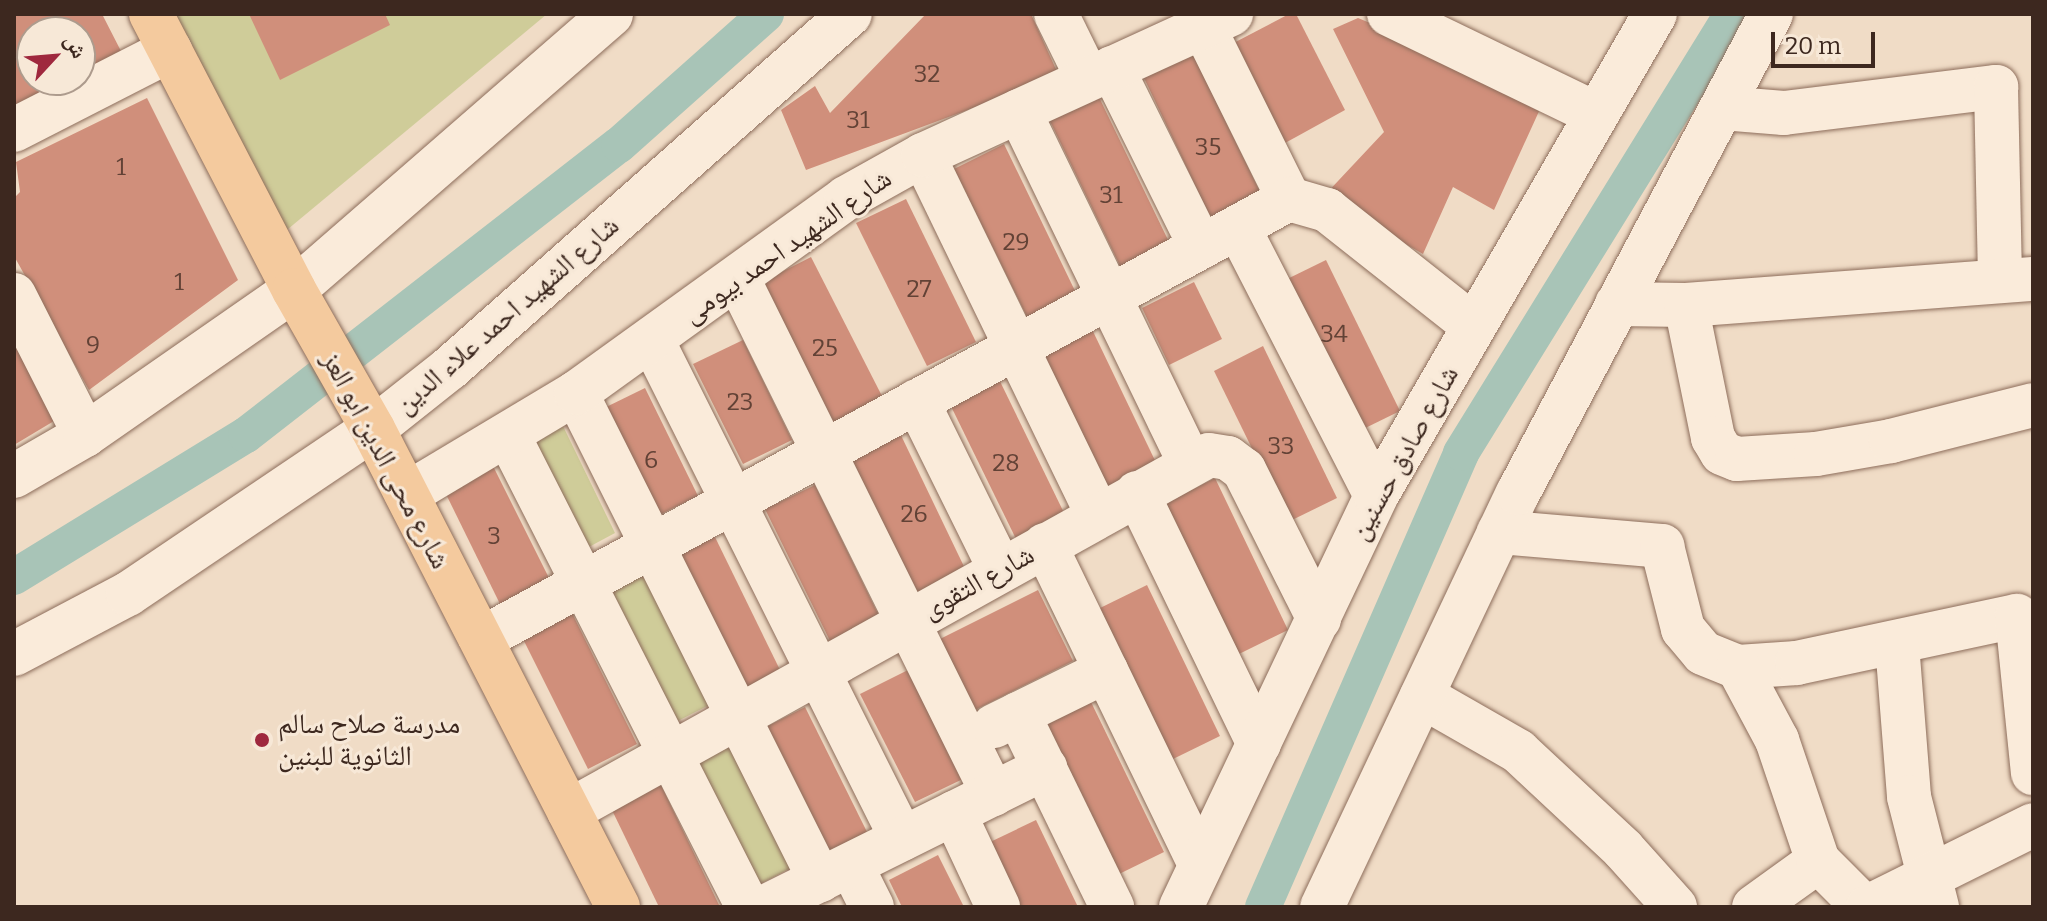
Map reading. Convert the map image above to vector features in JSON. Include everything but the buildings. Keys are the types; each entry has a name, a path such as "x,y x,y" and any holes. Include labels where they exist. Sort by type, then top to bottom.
{"main road":[{"name":"شارع محى الدين ابو العز","path":"160,32 294,290 373,429 618,907"}],"street":[{"path":"14,476 85,435 294,290 611,14"},
{"name":"شارع الشهيد احمد علاء الدين","path":"14,654 128,594 373,429 462,358 850,14"},
{"path":"1056,14 1219,237 1376,496"},
{"path":"1389,14 1596,114"},
{"path":"1322,907 1499,532 1771,14"},
{"name":"شارع صادق حسنين","path":"1181,907 1376,496 1650,17"},
{"path":"1188,24 1289,199 1327,210 1474,326"},
{"name":"شارع الشهيد احمد بيومى","path":"407,494 576,393 738,279 846,198 923,155 1100,74 1188,24"},
{"path":"14,130 160,32"},
{"path":"1617,304 1686,305 2016,279 1996,87 1784,113 1722,108"},
{"path":"1019,111 1190,463"},
{"path":"923,155 1098,515"},
{"path":"481,639 1289,199"},
{"path":"738,279 993,794"},
{"path":"14,295 85,435"},
{"path":"1686,305 1713,438 1722,453 1737,459 1816,454 1891,441 2033,405"},
{"path":"652,340 902,839"},
{"path":"576,393 739,716 835,872 872,907"},
{"path":"917,401 1000,569"},
{"path":"508,435 748,907"},
{"name":"شارع التقوى","path":"569,811 1190,463 1219,455 1244,470 1319,619"},
{"path":"1137,493 1259,744"},
{"path":"1499,532 1662,546 1683,629 1703,653 1738,667 1797,663 2017,616 2033,773"},
{"path":"1045,545 1200,864"},
{"path":"1897,644 1909,797 1932,892"},
{"path":"1738,667 1777,740 1818,861 1866,907 1932,892 2033,825"},
{"path":"966,740 1106,671"},
{"path":"1422,696 1518,751 1623,849 1675,907"},
{"path":"1018,714 1112,907"},
{"path":"765,907 1045,768"},
{"path":"954,813 998,907"},
{"path":"1754,907 1818,861"}],"shaded area":[{"path":"172,14 547,14 282,234"},
{"path":"562,424 615,533 587,548 535,439"},
{"path":"641,567 709,705 674,723 606,586"},
{"path":"727,740 791,868 756,886 693,758"}],"waterway":[{"path":"14,577 246,435 619,145 766,14"},
{"path":"1263,907 1461,453 1732,14"}],"place":[{"name":"مدرسة صلاح سالم الثانوية للبنين","path":"262,740"}]}
